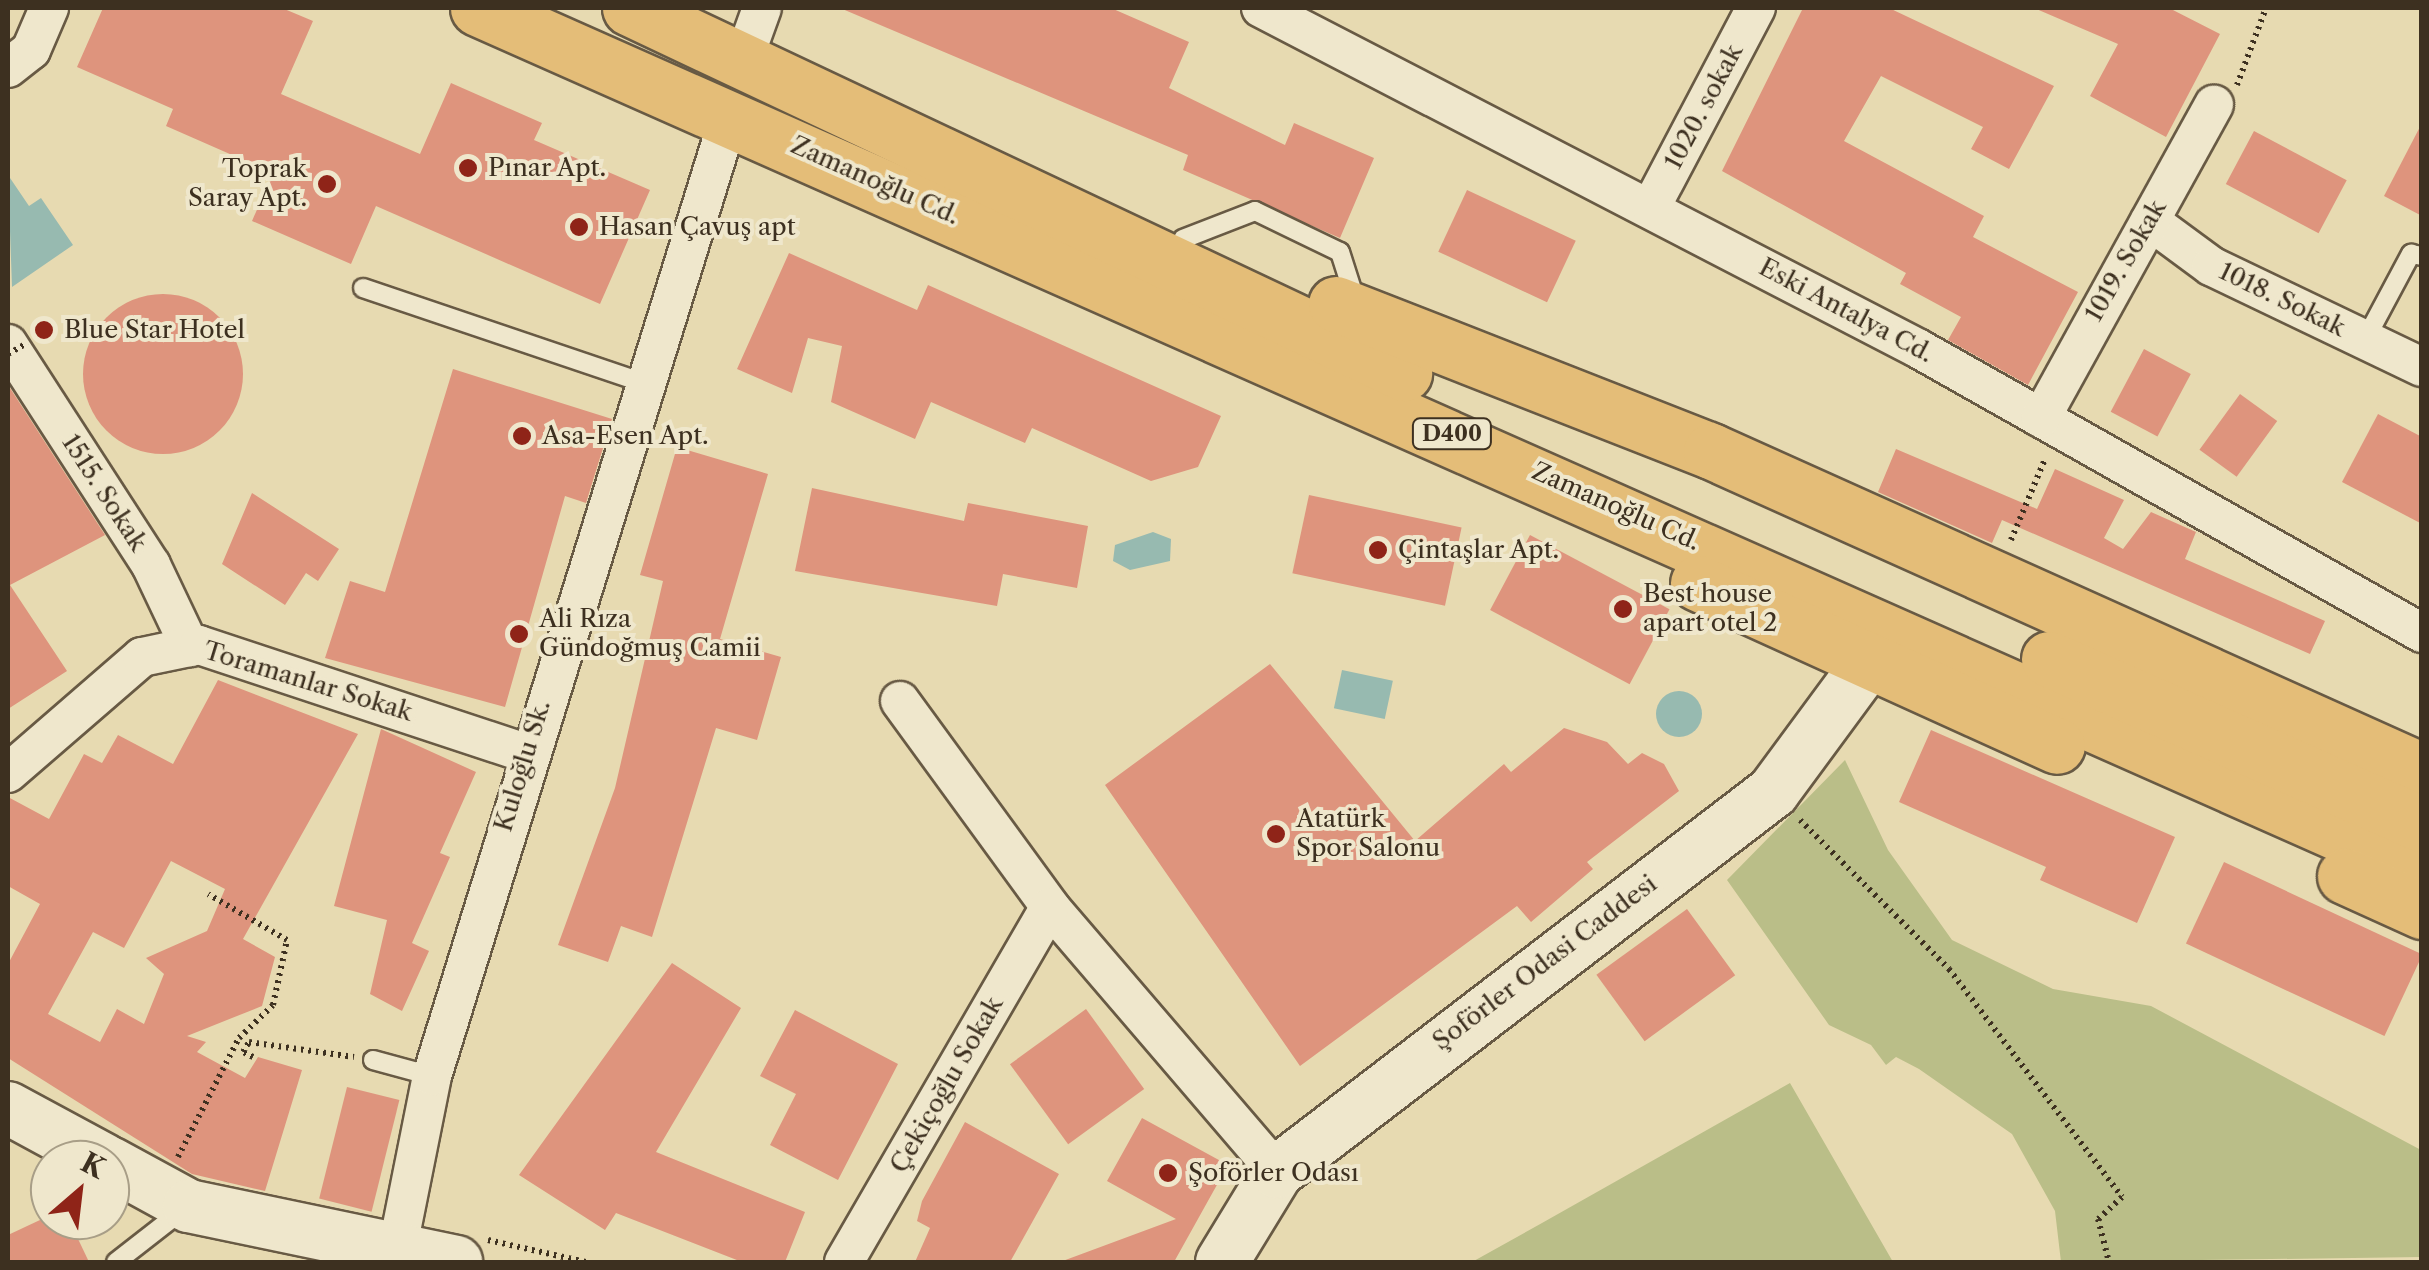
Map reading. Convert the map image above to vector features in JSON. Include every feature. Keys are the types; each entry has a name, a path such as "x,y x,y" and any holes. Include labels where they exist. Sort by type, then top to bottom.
{"highway":[{"name":"Zamanoğlu Cd.","path":"478,8 1108,283 2422,870"},
{"name":"Zamanoğlu Cd.","path":"630,8 744,58 1367,356 2422,824"},
{"path":"1067,211 1183,239 1359,314 1711,451 2422,771"},
{"path":"1108,283 1310,401 1869,662 2422,911"}],"street":[{"path":"8,68 32,50 50,8"},
{"path":"744,58 762,8"},
{"name":"Eski Antalya Cd.","path":"1260,8 1651,207 2041,418 2422,632"},
{"name":"1020. sokak","path":"1651,207 1756,8"},
{"name":"1019. Sokak","path":"2041,418 2214,105"},
{"name":"Kuloğlu Sk.","path":"380,1253 526,753 641,382 729,116"},
{"name":"1018. Sokak","path":"2150,221 2211,266 2422,366"},
{"name":"1515. Sokak","path":"18,343 151,565 190,647"},
{"name":"Toramanlar Sokak","path":"8,772 142,658 190,647 526,753"},
{"name":"Şoförler Odasi Caddesi","path":"1222,1262 1276,1172 1773,792 1869,662"},
{"path":"900,700 1050,907 1276,1172"},
{"name":"Çekiçoğlu Sokak","path":"844,1262 1050,907"},
{"path":"8,1108 67,1140"},
{"path":"130,1170 380,1253 456,1262"}],"lane":[{"path":"2365,340 2411,254 2422,256"},
{"path":"364,288 641,382"},
{"path":"373,1060 432,1076"},
{"path":"116,1262 180,1188"}],"path":[{"path":"2214,105 2254,56 2266,8"},
{"path":"8,354 18,343"},
{"path":"1994,580 2037,478"},
{"path":"1773,792 1949,969 2122,1197 2098,1219 2108,1262"},
{"path":"180,1188 239,1038 273,1004 287,940 208,894"},
{"path":"253,1057 244,1052 249,1042 373,1060"}],"green space":[{"path":"1845,760 1888,850 1952,940 2053,989 2151,1006 2421,1150 2421,1257 2061,1262 2055,1211 2012,1134 1919,1069 1896,1057 1886,1065 1871,1045 1829,1025 1727,880"},
{"path":"1790,1083 1893,1262 1472,1262 1542,1223"}],"water":[{"path":"8,175 29,206 41,198 73,245 12,287"},
{"path":"1153,532 1171,539 1170,561 1130,570 1113,561 1115,545"},
{"path":"1342,670 1393,681 1385,719 1334,708"},
{"path":"1679,691 1695,698 1702,714 1695,730 1679,737 1663,730 1656,714 1663,698"}],"building":[{"path":"103,8 282,8 313,21 281,94 420,154 451,83 542,123 534,140 650,190 600,304 376,206 351,264 252,221 273,173 166,126 173,109 77,67"},
{"path":"840,8 1111,8 1189,42 1169,88 1285,145 1294,123 1374,158 1340,238 1183,170 1188,155"},
{"path":"1803,8 1889,8 2054,86 2009,169 1971,149 1983,127 1881,76 1844,141 1984,216 1973,237 2078,292 2028,385 1948,340 1961,317 1900,284 1906,273 1722,171"},
{"path":"2034,8 2169,8 2220,34 2166,137 2090,96 2118,44"},
{"path":"2422,123 2422,216 2384,196"},
{"path":"2254,131 2347,180 2319,233 2226,184"},
{"path":"1467,190 1576,241 1547,302 1438,252"},
{"path":"789,253 917,310 928,285 1221,416 1198,467 1151,481 1032,428 1025,443 931,402 915,439 831,402 842,346 808,338 792,393 737,369"},
{"path":"163,294 194,300 220,317 237,343 243,374 237,405 220,431 194,448 163,454 132,448 106,431 89,405 83,374 89,343 106,317 132,300"},
{"path":"2144,349 2191,374 2157,437 2111,412"},
{"path":"453,369 612,419 586,503 565,496 505,707 325,658 350,581 385,592"},
{"path":"8,385 105,535 10,585 67,671 8,709"},
{"path":"2240,394 2277,421 2237,477 2199,450"},
{"path":"2378,414 2422,437 2422,524 2342,482"},
{"path":"677,447 768,474 720,639 781,657 757,740 716,728 652,937 621,926 608,962 558,945 615,788 663,581 640,575"},
{"path":"1896,449 2037,509 2055,469 2124,500 2104,538 2123,549 2151,512 2196,532 2185,559 2325,621 2310,654 2002,520 1992,543 1878,492"},
{"path":"812,488 964,521 968,503 1088,526 1077,588 1003,574 997,606 795,571"},
{"path":"252,493 339,549 318,581 306,573 285,605 222,564"},
{"name":"Çintaşlar Apt.","path":"1309,495 1462,527 1445,606 1292,573"},
{"path":"1530,535 1670,609 1630,684 1490,610"},
{"name":"Atatürk Spor Salonu","path":"1270,664 1415,841 1504,764 1511,772 1564,728 1607,742 1628,764 1642,753 1664,764 1679,791 1587,862 1593,869 1531,922 1517,906 1300,1066 1105,785"},
{"path":"218,680 358,734 243,939 275,957 262,1006 187,1036 206,1042 197,1052 245,1078 258,1057 302,1070 265,1191 192,1174 8,1058 8,964 40,904 8,886 8,797 49,819 84,754 102,763 118,735 173,764","holes":["171,861 225,889 207,931 146,958 164,974 144,1024 117,1009 100,1042 48,1014 93,932 124,948"]},
{"path":"381,729 476,772 440,853 450,857 412,943 429,951 402,1011 370,994 387,920 334,906"},
{"path":"1931,730 2175,837 2137,923 2040,880 2046,867 1899,802"},
{"path":"2224,862 2422,954 2384,1036 2186,944"},
{"path":"1687,909 1735,975 1645,1041 1596,975"},
{"path":"672,963 741,1008 656,1152 805,1212 785,1262 742,1262 616,1213 605,1230 519,1175"},
{"path":"1086,1009 1144,1089 1068,1144 1010,1064"},
{"path":"795,1010 898,1064 838,1180 770,1145 796,1094 760,1076"},
{"path":"347,1087 399,1100 372,1212 319,1199"},
{"name":"Şoförler Odası","path":"1142,1118 1228,1165 1174,1262 1060,1262 1176,1219 1107,1181"},
{"path":"965,1122 1059,1174 1010,1262 915,1262 930,1228 917,1221 922,1201"},
{"path":"30,1225 30,1240 79,1240 89,1262 8,1262 8,1235"}],"place":[{"name":"Pınar Apt.","path":"468,168"},
{"name":"Toprak Saray Apt.","path":"327,184"},
{"name":"Hasan Çavuş apt","path":"579,227"},
{"name":"Blue Star Hotel","path":"44,330"},
{"name":"Asa-Esen Apt.","path":"522,436"},
{"name":"Çintaşlar Apt.","path":"1378,550"},
{"name":"Best house apart otel 2","path":"1623,609"},
{"name":"Ali Rıza Gündoğmuş Camii","path":"519,634"},
{"name":"Atatürk Spor Salonu","path":"1276,834"},
{"name":"Şoförler Odası","path":"1168,1173"}]}
